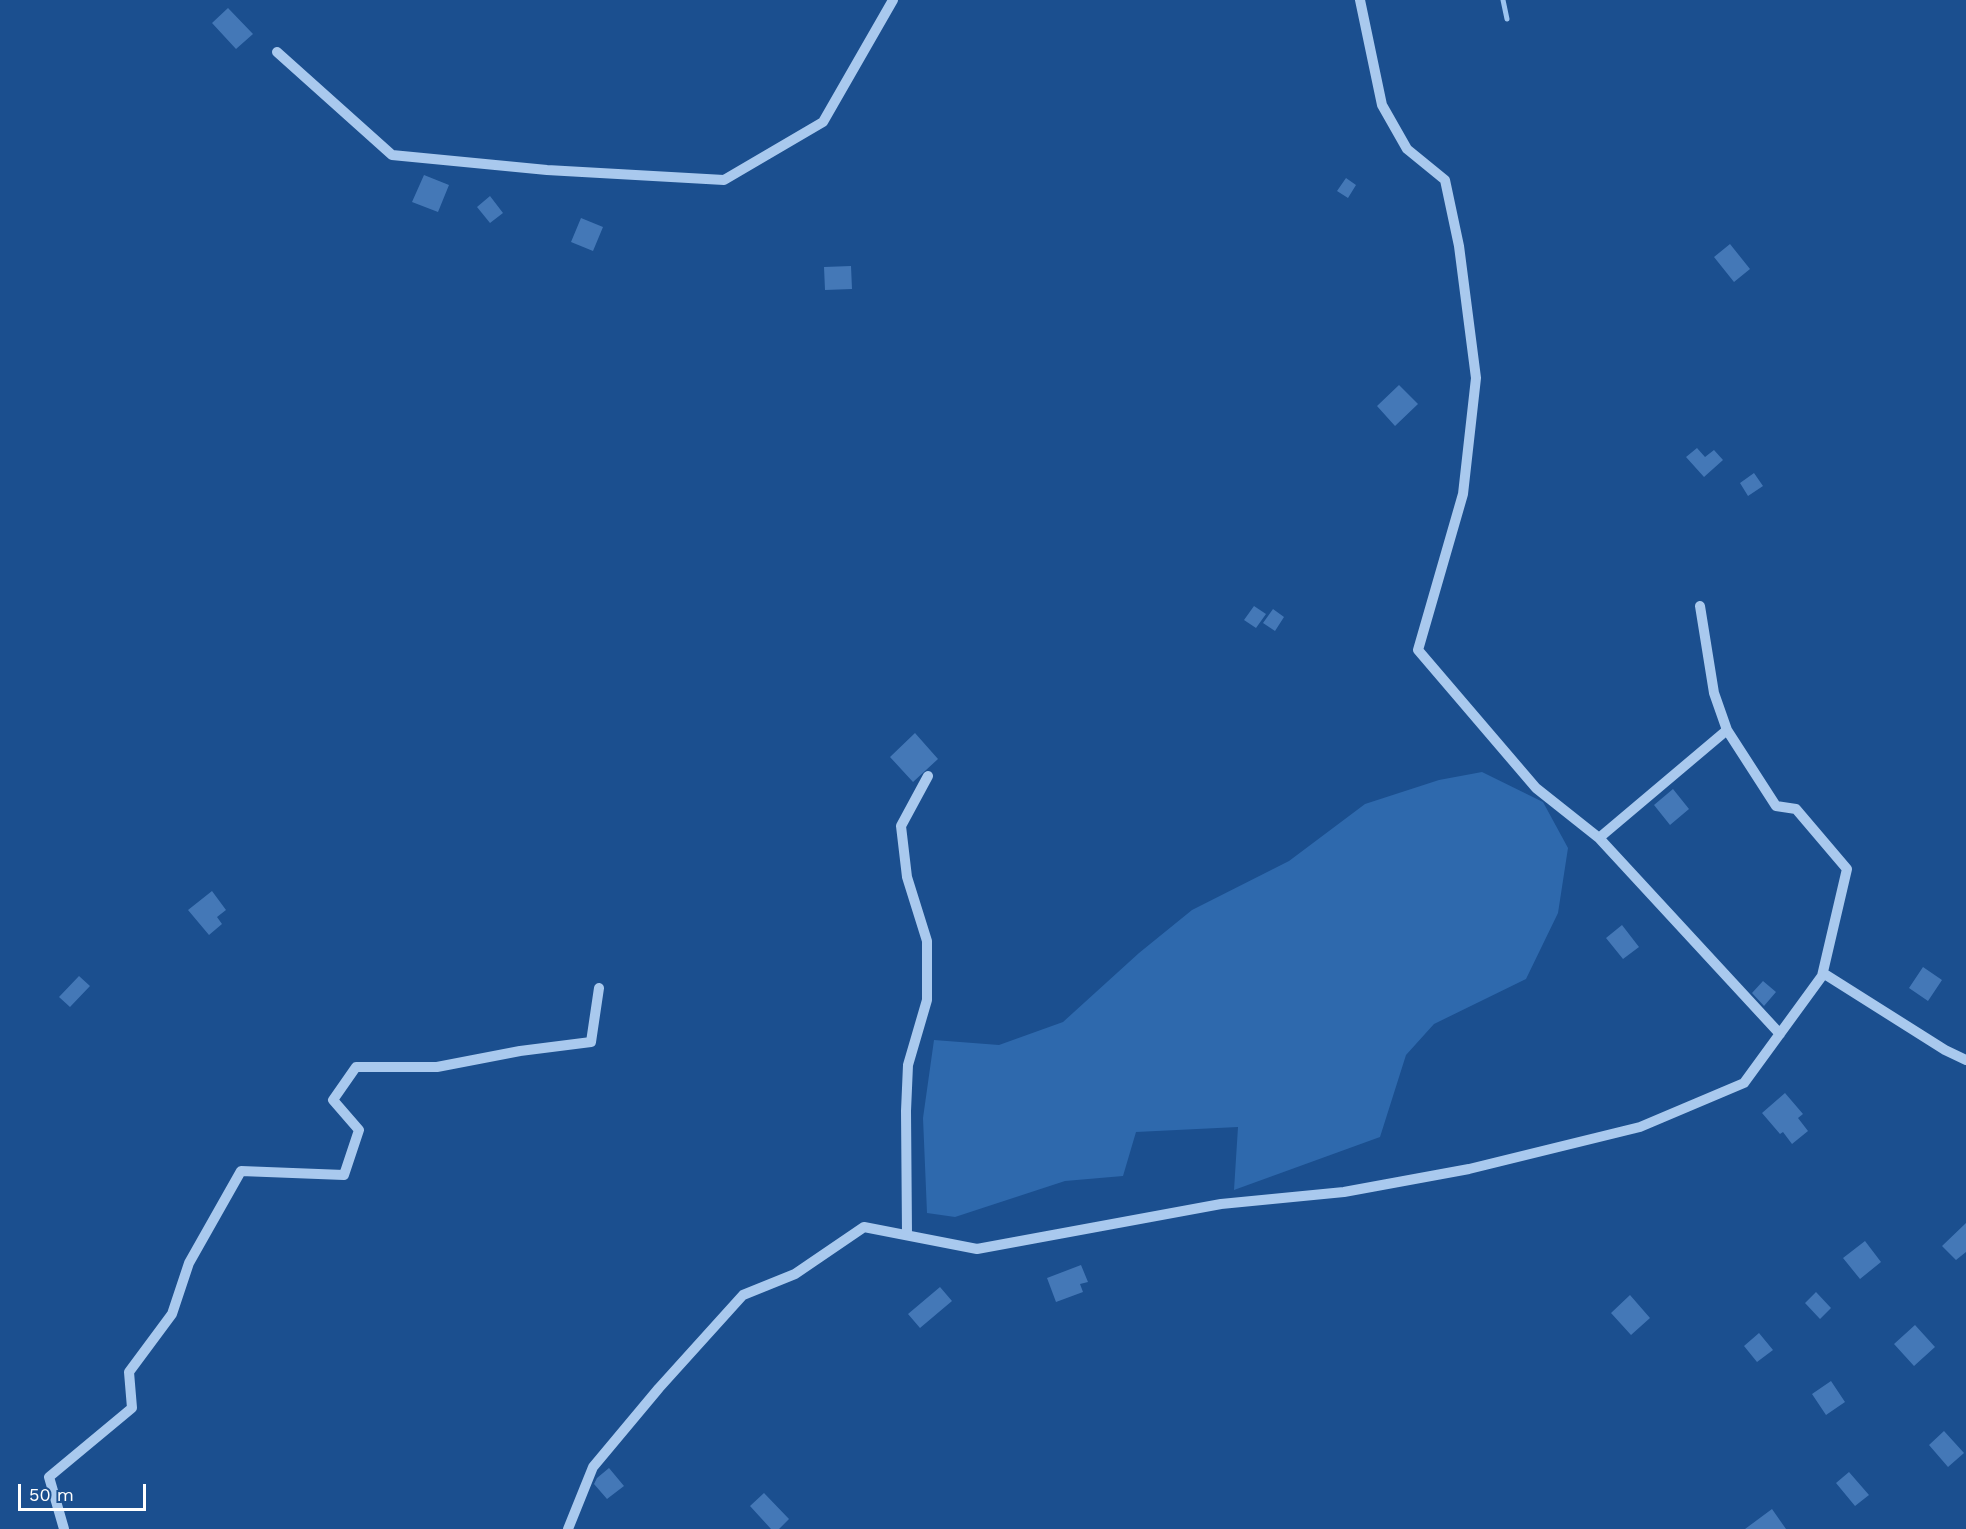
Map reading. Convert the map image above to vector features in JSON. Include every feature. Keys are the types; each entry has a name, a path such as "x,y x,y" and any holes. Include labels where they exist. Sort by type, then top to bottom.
{"street":[{"path":"277,52 392,155 547,170 724,180 823,122 892,0"},
{"path":"1360,0 1382,105 1407,149 1445,180 1459,246 1476,378 1463,494 1419,651 1536,788 1599,838 1780,1034"},
{"path":"568,1529 593,1467 659,1388 743,1295 795,1274 864,1227 977,1249 1221,1204 1344,1192 1469,1169 1640,1127 1744,1083 1823,973 1847,869 1796,809 1776,806 1727,730 1714,693 1700,606"},
{"path":"1599,838 1727,730"},
{"path":"907,1234 908,1065 927,1000 927,941 907,877 901,826 928,776"},
{"path":"1823,973 1945,1050 1966,1060"},
{"path":"64,1529 49,1477 132,1408 129,1372 172,1314 189,1263 241,1171 344,1176 358,1130 333,1100 356,1067 437,1067 520,1051 591,1042 599,988"}],"shaded area":[{"path":"1482,772 1543,802 1568,848 1558,913 1526,979 1434,1024 1406,1055 1380,1137 1234,1190 1238,1127 1136,1132 1123,1176 1065,1181 955,1217 927,1213 923,1118 934,1040 999,1045 1063,1022 1139,953 1192,910 1289,861 1365,804 1439,780"}],"building":[{"path":"228,8 253,34 236,49 212,23"},
{"path":"424,175 449,185 438,212 412,202"},
{"path":"1346,178 1356,185 1348,198 1337,191"},
{"path":"490,196 503,213 490,223 477,207"},
{"path":"581,218 603,227 593,251 571,242"},
{"path":"1730,244 1750,269 1734,282 1714,257"},
{"path":"851,266 852,289 825,290 824,267"},
{"path":"1399,385 1418,404 1395,426 1377,406"},
{"path":"1697,448 1705,457 1714,450 1723,460 1704,477 1686,457"},
{"path":"1754,473 1763,486 1748,496 1740,483"},
{"path":"1254,606 1266,614 1256,628 1244,620"},
{"path":"1273,609 1284,617 1275,631 1263,623"},
{"path":"915,733 938,759 913,782 890,757"},
{"path":"1673,789 1689,809 1670,825 1654,805"},
{"path":"212,891 226,910 217,917 222,924 209,935 188,910"},
{"path":"1622,925 1639,947 1623,959 1606,938"},
{"path":"1923,967 1942,980 1928,1001 1909,988"},
{"path":"79,976 90,986 70,1007 59,997"},
{"path":"1763,981 1776,992 1764,1006 1752,993"},
{"path":"1785,1093 1803,1114 1798,1118 1808,1131 1792,1144 1783,1132 1780,1134 1762,1113"},
{"path":"1966,1223 1966,1252 1956,1260 1942,1246"},
{"path":"1865,1241 1881,1262 1860,1279 1843,1258"},
{"path":"1081,1265 1088,1282 1080,1284 1083,1292 1056,1302 1047,1278"},
{"path":"940,1287 952,1301 920,1328 908,1314"},
{"path":"1816,1292 1831,1308 1820,1319 1805,1303"},
{"path":"1630,1295 1650,1318 1631,1335 1611,1313"},
{"path":"1915,1325 1935,1347 1914,1366 1894,1344"},
{"path":"1759,1333 1773,1350 1757,1362 1744,1346"},
{"path":"1831,1381 1845,1402 1826,1415 1812,1394"},
{"path":"1944,1431 1964,1453 1948,1467 1929,1445"},
{"path":"609,1468 624,1486 607,1499 594,1484 597,1478"},
{"path":"1849,1472 1869,1495 1855,1506 1836,1483"},
{"path":"764,1493 789,1519 779,1529 771,1529 750,1506"},
{"path":"1772,1509 1786,1529 1745,1529"}],"waterway":[{"path":"1503,0 1507,19"}]}
